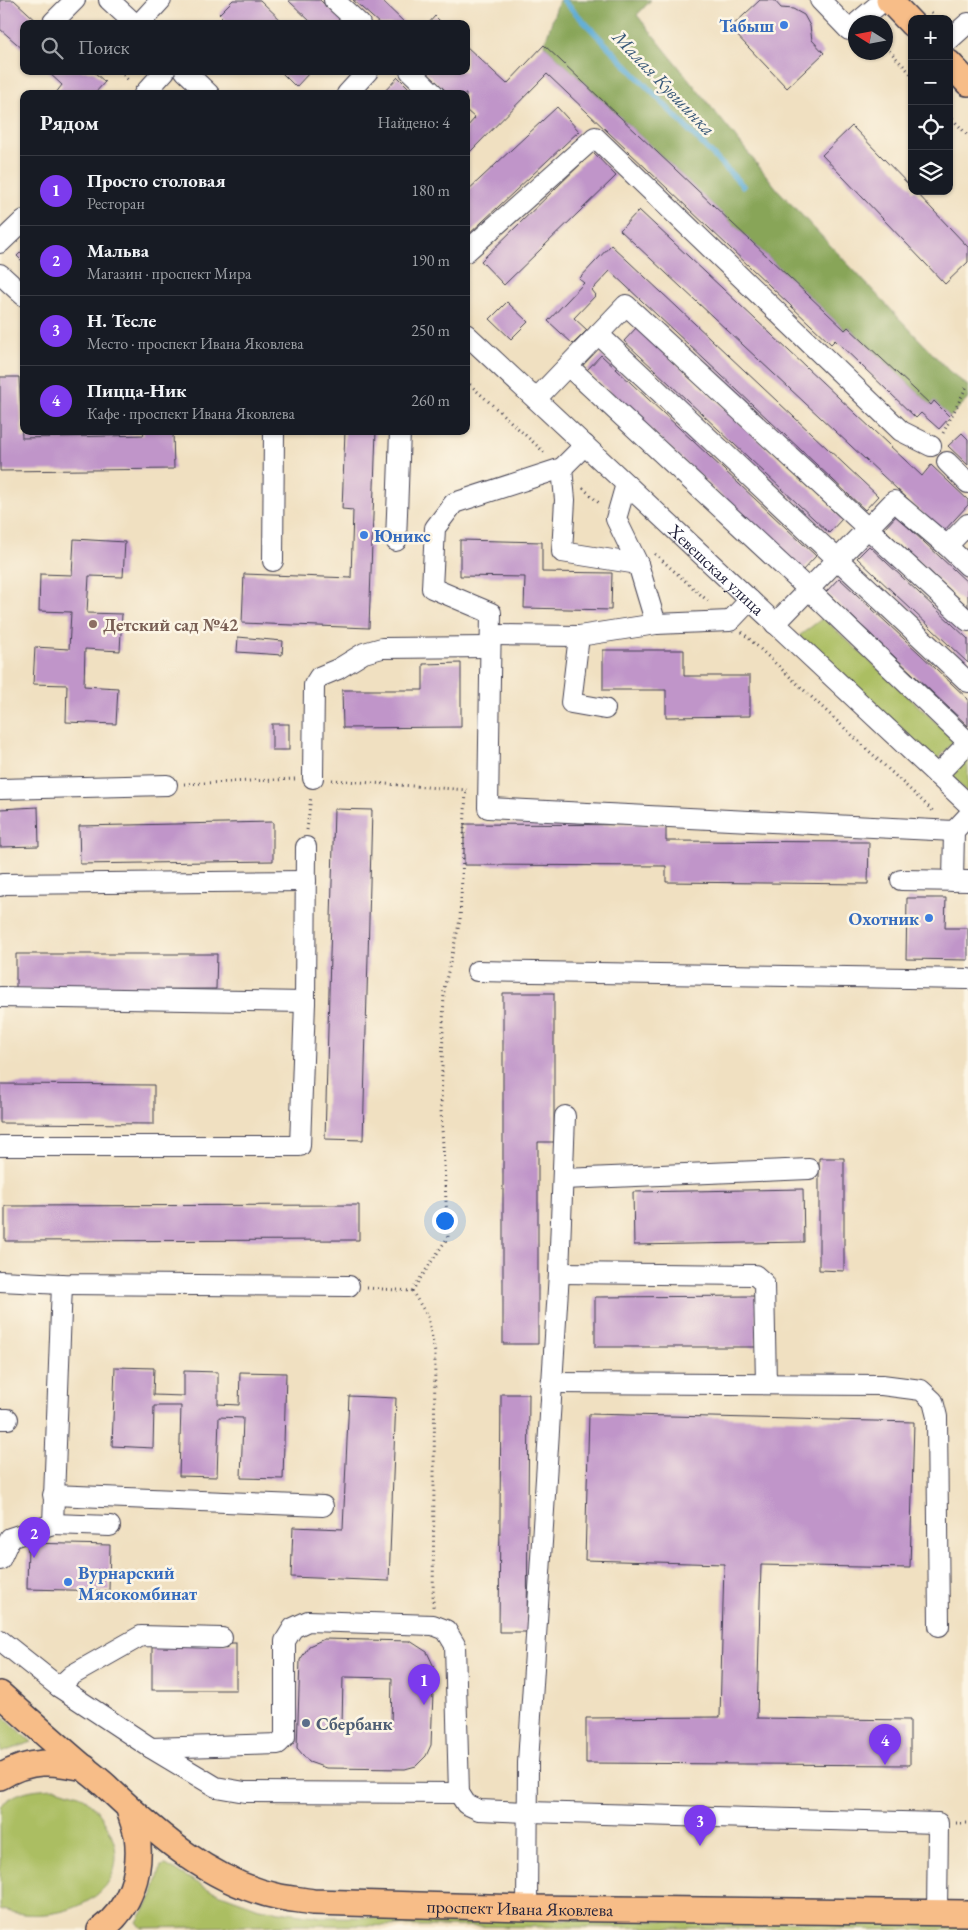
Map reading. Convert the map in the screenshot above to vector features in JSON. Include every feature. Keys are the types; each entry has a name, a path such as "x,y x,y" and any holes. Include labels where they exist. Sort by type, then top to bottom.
{"main road":[{"path":"889,0 908,20"},
{"path":"953,67 968,82"},
{"name":"проспект Ивана Яковлева","path":"0,1694 108,1788 129,1809 196,1862 250,1888 279,1897 314,1902 526,1908 968,1913"},
{"path":"0,1777 12,1769 34,1763 59,1763 85,1768"},
{"path":"100,1930 118,1914 130,1895 136,1875 138,1855 137,1834 129,1809"}],"street":[{"path":"55,20 75,0"},
{"path":"109,0 131,20"},
{"path":"143,20 161,0"},
{"path":"334,0 356,20"},
{"path":"820,0 848,29"},
{"path":"866,15 884,0"},
{"path":"953,36 968,23"},
{"path":"148,90 161,75"},
{"path":"190,75 206,90"},
{"path":"351,90 364,75"},
{"path":"414,75 430,90"},
{"path":"470,248 596,137 901,431 931,446"},
{"path":"0,243 20,224"},
{"path":"0,274 20,292"},
{"path":"536,399 626,305 968,621"},
{"path":"598,334 968,682"},
{"name":"Хевешская улица","path":"470,338 968,804"},
{"path":"568,366 808,589 968,742 937,775"},
{"path":"274,435 274,561"},
{"path":"396,541 400,435"},
{"path":"584,445 562,468 454,504 435,528 432,588 491,613 488,808 954,831 968,816"},
{"path":"947,462 968,483"},
{"path":"562,468 565,500 562,552 638,564"},
{"path":"626,484 616,519 638,564 656,624"},
{"path":"775,624 894,501 968,566"},
{"path":"947,546 968,524"},
{"path":"313,778 314,685 319,677 338,669 364,653 382,648 579,636 656,624 730,621 750,600"},
{"path":"579,636 571,703 604,709"},
{"path":"0,789 167,785"},
{"path":"901,880 960,880 954,831"},
{"path":"0,1146 300,1146 305,1002 306,847"},
{"path":"1,884 306,881"},
{"path":"477,971 968,979"},
{"path":"0,997 305,1002"},
{"path":"526,1908 529,1753 559,1273 565,1116"},
{"path":"563,1179 809,1169"},
{"path":"559,1273 755,1275 764,1283 766,1384"},
{"path":"0,1281 62,1284 349,1286"},
{"path":"52,1524 62,1284"},
{"path":"551,1383 882,1385 921,1390 934,1401 937,1417 939,1626"},
{"path":"53,1495 323,1506"},
{"path":"0,1560 10,1538 52,1524 110,1526"},
{"path":"151,1748 278,1744 285,1737 285,1641 293,1628 308,1621 433,1625 446,1630 454,1645 459,1793 466,1804 479,1810 528,1812 938,1823 937,1913"},
{"path":"59,1688 72,1675 141,1636 222,1638"},
{"path":"0,1640 59,1688 151,1748 216,1787 246,1792 459,1793"}],"path":[{"path":"893,55 908,71"},
{"path":"953,119 968,136"},
{"path":"931,446 944,432 968,384"},
{"path":"306,847 313,778"},
{"path":"412,1291 448,1237 441,1110 444,989 460,920 466,790"},
{"path":"349,1286 412,1291"},
{"path":"412,1291 428,1317 435,1353 433,1625"}],"green space":[{"path":"559,0 651,0 637,15 778,190 949,371 968,386 968,399 950,417 934,401 931,405 849,327 845,330 544,45"},
{"path":"823,618 955,740 937,760 799,636"},
{"path":"968,753 968,793 950,775"},
{"path":"0,1714 32,1742 0,1753"},
{"path":"57,1788 83,1797 94,1807 105,1822 115,1846 115,1867 107,1885 92,1899 72,1908 49,1914 25,1914 0,1909 0,1806 26,1791"},
{"path":"166,1865 210,1890 259,1908 321,1917 968,1923 968,1930 296,1925 142,1928 137,1922 153,1895 161,1866"}],"building":[{"path":"0,0 14,0 36,20 20,20 20,46 0,29"},
{"path":"233,0 260,0 281,20 225,20 219,14"},
{"path":"288,0 320,0 341,20 309,20"},
{"path":"353,0 381,0 402,20 376,20"},
{"path":"760,0 774,0 781,8 793,9 804,15 810,26 812,40 824,53 787,88 730,28"},
{"path":"544,45 845,330 848,327 931,405 934,401 950,417 939,429 921,413 916,418 835,340 831,344 547,74 470,152 470,124 475,118 470,114 470,90 445,90 429,75 470,75 470,50 507,84"},
{"path":"51,75 97,75 105,82 98,90 58,90 62,85"},
{"path":"284,75 307,75 296,87"},
{"path":"398,77 411,90 386,90"},
{"path":"557,107 579,131 470,233 470,188"},
{"path":"852,126 908,184 908,195 919,195 968,247 968,262 945,284 822,155"},
{"path":"593,152 616,176 504,285 481,261"},
{"path":"639,210 922,476 931,465 968,500 968,505 943,532 620,230"},
{"path":"611,245 878,496 865,510 610,271 592,290 596,295 574,318 587,330 573,344 548,321 584,283 579,279"},
{"path":"507,302 528,322 511,339 490,319"},
{"path":"637,327 842,519 829,533 624,341"},
{"path":"601,355 816,556 802,571 587,370"},
{"path":"0,377 19,377 20,435 22,435 22,438 173,435 174,469 0,471"},
{"path":"962,433 968,439 968,465 948,446"},
{"path":"345,435 376,435 369,628 242,623 244,574 351,578 353,510 342,509"},
{"path":"896,516 968,583 968,607 884,529"},
{"path":"74,539 125,542 123,577 89,576 87,613 122,614 120,651 85,649 84,686 118,688 116,724 66,722 67,685 33,684 35,647 69,649 71,612 39,611 40,574 72,575"},
{"path":"460,540 542,542 542,572 612,573 611,610 524,608 525,577 460,576"},
{"path":"869,546 968,639 968,663 857,558"},
{"path":"839,578 968,699 968,726 826,592"},
{"path":"238,637 283,641 282,655 237,652"},
{"path":"603,650 684,650 684,676 750,676 750,716 666,717 666,690 603,690"},
{"path":"461,663 461,727 343,728 342,690 423,690 423,664"},
{"path":"272,724 289,724 289,750 272,750"},
{"path":"38,807 39,846 0,847 0,809"},
{"path":"334,809 372,810 363,1140 325,1139"},
{"path":"273,822 273,861 80,864 79,826"},
{"path":"464,824 666,825 666,841 869,842 868,884 666,882 666,866 464,865"},
{"path":"907,898 946,898 945,928 968,928 968,960 906,959"},
{"path":"16,954 217,954 216,989 16,990"},
{"path":"503,993 554,993 554,1142 538,1142 538,1344 503,1344"},
{"path":"0,1084 154,1085 154,1124 0,1123"},
{"path":"819,1158 844,1158 844,1271 819,1270"},
{"path":"803,1189 804,1242 634,1245 633,1192"},
{"path":"359,1205 359,1240 5,1241 5,1206"},
{"path":"756,1296 756,1347 595,1347 595,1297"},
{"path":"115,1367 154,1368 153,1395 184,1396 184,1371 218,1372 218,1404 239,1405 240,1372 286,1373 283,1479 241,1478 243,1418 219,1417 217,1477 179,1476 181,1406 154,1406 153,1448 112,1446"},
{"path":"501,1394 529,1394 527,1632 499,1632"},
{"path":"349,1396 396,1398 389,1581 291,1577 293,1527 343,1529"},
{"path":"589,1414 914,1422 910,1568 761,1565 757,1718 910,1720 910,1765 586,1763 586,1718 720,1717 724,1564 585,1560"},
{"path":"28,1543 110,1545 109,1591 27,1589"},
{"path":"324,1639 410,1641 427,1652 434,1667 431,1745 426,1756 416,1766 405,1769 326,1768 309,1762 297,1748 300,1660 309,1646","holes":["343,1677 392,1678 391,1726 342,1725"]},
{"path":"152,1643 236,1643 236,1690 152,1690"}],"waterway":[{"name":"Малая Кувшинка","path":"563,0 743,186"}],"place":[{"name":"Табыш","path":"784,25"},
{"name":"Юникс","path":"364,535"},
{"name":"Детский сад №42","path":"93,624"},
{"name":"Охотник","path":"929,918"},
{"name":"Мальва","path":"34,1558"},
{"name":"Вурнарский Мясокомбинат","path":"68,1582"},
{"name":"Просто столовая","path":"424,1705"},
{"name":"Сбербанк","path":"306,1723"},
{"name":"Пицца-Ник","path":"885,1765"},
{"name":"Н. Тесле","path":"700,1846"}]}
